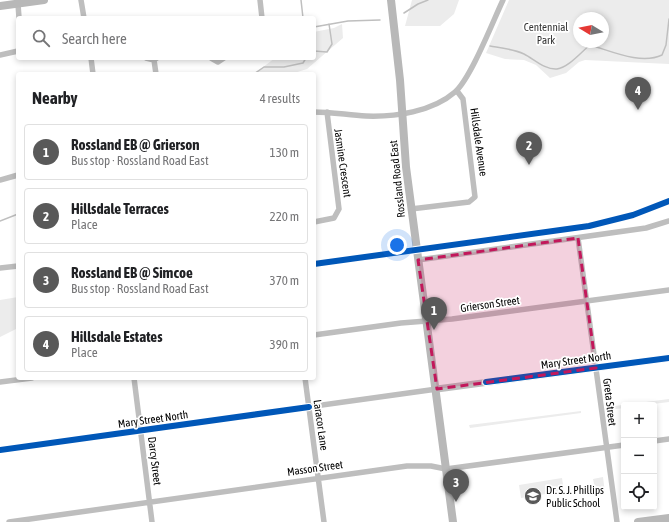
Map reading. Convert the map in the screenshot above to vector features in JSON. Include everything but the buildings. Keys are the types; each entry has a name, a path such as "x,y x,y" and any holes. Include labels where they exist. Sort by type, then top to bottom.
{"main road":[{"path":"0,6 44,0"},
{"name":"Rossland Road East","path":"391,0 411,209 437,389 453,522"},
{"path":"638,522 669,518"}],"street":[{"path":"81,0 84,16"},
{"path":"260,0 262,16"},
{"path":"316,112 367,116 402,113 435,105 457,91 478,55 503,0"},
{"path":"18,4 19,16"},
{"path":"0,55 16,51"},
{"path":"91,60 93,72"},
{"path":"156,60 156,72"},
{"name":"Hillsdale Avenue","path":"411,209 469,202 475,197 463,99 457,91"},
{"name":"Jasmine Crescent","path":"316,222 334,218 339,209 327,112"},
{"path":"0,180 16,175"},
{"path":"418,260 646,228 669,221"},
{"name":"Greta Street","path":"578,238 617,522"},
{"path":"0,268 16,266"},
{"name":"Grierson Street","path":"316,335 401,323 427,322 669,290"},
{"name":"Mary Street North","path":"0,450 309,406 669,358"},
{"path":"0,382 16,380"},
{"name":"Darcy Street","path":"134,380 152,522"},
{"name":"Laracor Lane","path":"305,380 324,522"},
{"path":"657,441 669,439"},
{"name":"Masson Street","path":"9,522 319,477 412,466 435,466 446,469 621,445"}],"highlighted area":[{"path":"578,238 596,368 437,389 418,260"}],"green space":[{"path":"412,0 459,0 454,14 440,26 405,26"},
{"name":"Centennial Park","path":"509,0 669,0 669,64 585,60 579,62 566,73 550,78 536,65 524,60 505,59 486,53"},
{"path":"342,24 343,38 307,69 297,72 257,72 272,60 316,60 316,32 334,28"},
{"path":"16,297 16,329 0,337 0,300"},
{"path":"669,399 669,402 657,404 657,402 646,402"},
{"path":"621,405 621,408 608,410 607,407"},
{"path":"581,411 581,413 470,428 469,425"},
{"path":"603,477 605,493 596,495 593,479"},
{"path":"562,478 564,491 521,498 519,485"}],"waterway":[{"path":"301,0 303,16"},
{"path":"404,13 418,4 428,0"},
{"path":"490,46 520,52 544,66 553,69 561,68 566,65 590,45 626,56 636,58 654,58 662,55 666,45 669,19"},
{"path":"316,27 348,21 380,20"},
{"path":"316,51 327,52 332,44 329,24"},
{"path":"257,72 264,67 284,67 303,63 305,60"},
{"path":"0,221 16,215"}],"cycle path":[{"path":"316,264 589,226 633,215 669,201"},
{"path":"486,382 669,358"},
{"path":"0,450 309,407"}],"place":[{"name":"Hillsdale Estates","path":"638,110"},
{"name":"Hillsdale Terraces","path":"529,165"},
{"name":"Rossland EB @ Grierson","path":"434,330"},
{"name":"Dr. S. J. Phillips Public School","path":"533,496"},
{"name":"Rossland EB @ Simcoe","path":"456,502"}]}
